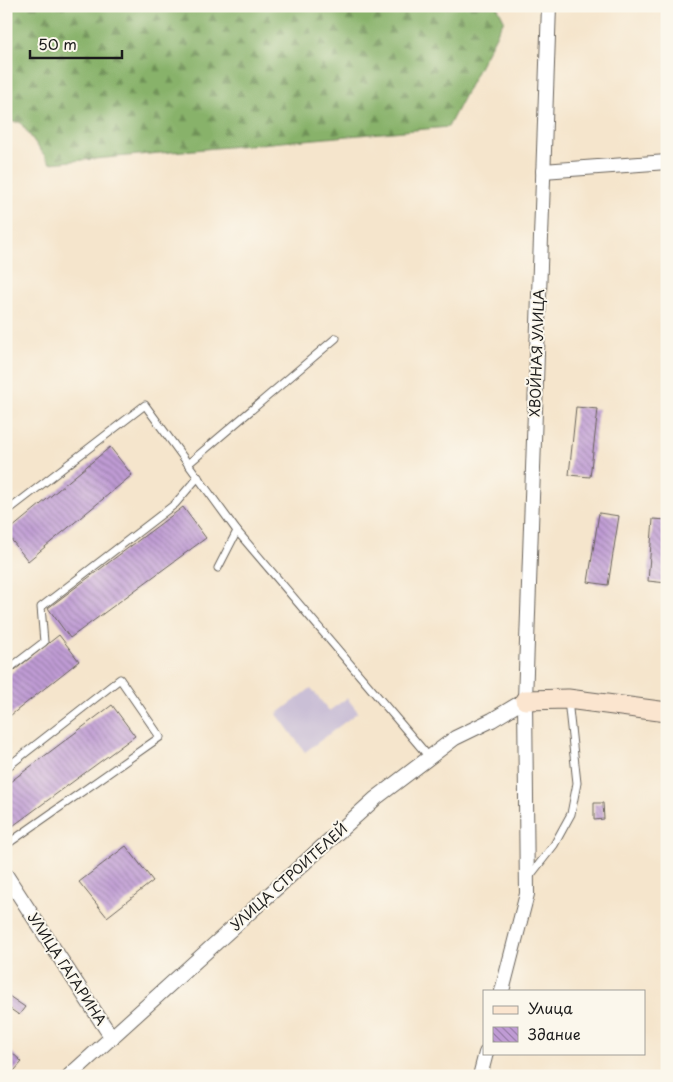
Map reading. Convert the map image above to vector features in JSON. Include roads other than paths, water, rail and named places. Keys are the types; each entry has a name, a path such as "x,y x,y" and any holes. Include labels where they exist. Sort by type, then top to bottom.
{"street":[{"name":"ХВОЙНАЯ УЛИЦА","path":"502,990 527,894 525,700 549,6"},
{"path":"543,171 667,162"},
{"path":"525,700 568,699 667,712"},
{"name":"УЛИЦА СТРОИТЕЛЕЙ","path":"69,1076 376,798 455,738 492,720 525,700"},
{"name":"УЛИЦА ГАГАРИНА","path":"6,875 112,1038"},
{"path":"480,1076 486,1054"}],"lane":[{"path":"188,464 336,338"},
{"path":"6,512 145,405 237,531 429,757"},
{"path":"6,670 44,642 41,607 175,504 198,477"},
{"path":"218,568 237,531"},
{"path":"6,768 120,679 160,737 6,845"},
{"path":"527,880 554,846 571,814 577,783 568,699"}]}
